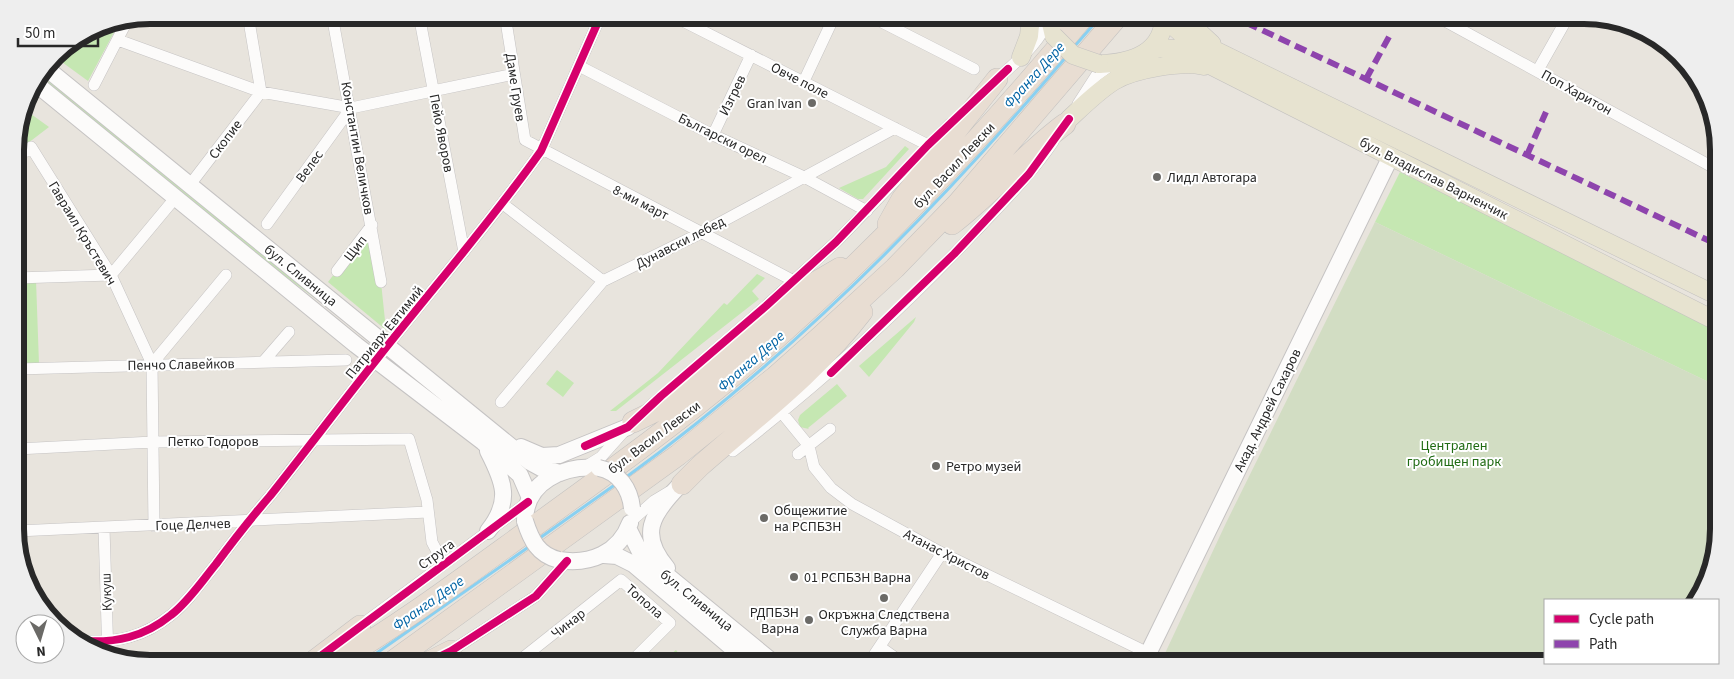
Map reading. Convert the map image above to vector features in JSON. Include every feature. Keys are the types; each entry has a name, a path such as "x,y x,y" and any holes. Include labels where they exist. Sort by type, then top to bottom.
{"highway":[{"name":"бул. Васил Левски","path":"347,655 407,618 677,421 735,374 874,248 976,141 1077,24"},
{"name":"бул. Васил Левски","path":"401,655 678,455 775,377 898,265 990,168 1111,24"},
{"path":"631,424 676,401 811,286 874,248 902,199 997,79"},
{"path":"680,486 833,348 898,265 980,203 1036,147 1067,122"},
{"path":"322,655 360,626"}],"main road":[{"path":"1021,57 1029,36 1030,24"},
{"path":"1051,24 1054,36 1073,55 1107,63"},
{"path":"1147,52 1161,35 1163,24"},
{"name":"бул. Владислав Варненчик","path":"1172,24 1182,34 1221,61 1391,156 1710,318"},
{"path":"1193,24 1221,61"},
{"name":"бул. Владислав Варненчик","path":"1107,63 1132,60 1147,52 1172,47 1221,61 1710,292"},
{"path":"1067,122 1109,84 1123,77 1178,64 1221,61"},
{"name":"бул. Сливница","path":"51,72 189,186 257,239 386,347 488,437 516,471 529,500"},
{"name":"бул. Сливница","path":"40,88 176,197 243,255 376,360 488,437 535,465 560,473"},
{"name":"Акад. Андрей Сахаров","path":"1147,655 1391,156"},
{"path":"488,437 548,456 564,454 631,424"},
{"path":"488,437 503,499 501,513 488,531"},
{"path":"592,468 612,473 624,483 630,495 630,520 620,543 604,555 592,559 563,560 544,554 539,550 529,534 525,521 529,500 544,481 560,473 592,468"},
{"path":"680,486 657,510 651,534 655,553 688,593"},
{"name":"бул. Сливница","path":"630,520 640,554 764,655"},
{"name":"бул. Сливница","path":"604,555 617,556 633,564 740,655"}],"street":[{"path":"250,24 261,92"},
{"name":"Константин Величков","path":"334,24 351,108 381,282"},
{"name":"Пейо Яворов","path":"421,24 464,252"},
{"name":"Даме Груев","path":"506,24 525,140 541,151"},
{"name":"Патриарх Евтимий","path":"93,641 108,642 125,639 142,632 171,615 200,584 315,441 386,347 504,204 541,151 597,24"},
{"name":"Овче поле","path":"689,24 928,145"},
{"path":"804,82 831,24"},
{"path":"886,24 974,69"},
{"path":"592,468 631,424 794,281 867,211 928,145 1021,57 1043,32 1046,24"},
{"name":"Поп Харитон","path":"1451,24 1710,166"},
{"path":"1538,70 1564,24"},
{"path":"94,85 125,26"},
{"path":"118,40 261,92 351,108 434,89 514,74"},
{"name":"Изгрев","path":"713,134 751,55"},
{"path":"630,520 654,502 709,470 838,367 954,254 1029,174 1067,122 1096,76 1107,63"},
{"name":"Български орел","path":"579,66 713,134 804,177 867,211"},
{"name":"Скопие","path":"189,186 261,92"},
{"name":"Велес","path":"267,224 351,108"},
{"name":"Дунавски лебед","path":"501,402 603,280 701,233 896,128"},
{"name":"Гавраил Кръстевич","path":"24,152 31,147 111,275 152,364 154,526"},
{"name":"8-ми март","path":"541,151 794,281"},
{"path":"24,278 111,275 176,197"},
{"path":"504,204 603,280"},
{"name":"Щип","path":"337,271 372,225"},
{"path":"152,364 226,275"},
{"path":"263,362 289,332"},
{"name":"Пенчо Славейков","path":"24,369 346,360"},
{"name":"Атанас Христов","path":"782,413 809,446 814,467 831,488 852,504 942,554 1140,655"},
{"path":"798,454 830,429"},
{"name":"Петко Тодоров","path":"24,449 153,442 409,439 419,469 428,512"},
{"name":"Струга","path":"360,626 529,500"},
{"path":"428,512 432,542 443,563"},
{"name":"Гоце Делчев","path":"24,531 249,522 428,512"},
{"name":"Кукуш","path":"104,528 108,649"},
{"path":"874,655 942,554"},
{"path":"455,655 536,596 563,560"},
{"name":"Топола","path":"621,580 670,623 640,655"},
{"name":"Чинар","path":"526,655 621,580"},
{"path":"880,647 891,655"}],"green space":[{"path":"116,28 88,81 61,61 80,45 102,33"},
{"path":"47,78 321,299 320,302 248,249 42,86"},
{"path":"29,113 49,127 24,146"},
{"path":"905,146 909,149 863,199 858,199 839,188 886,167"},
{"path":"1400,172 1710,325 1710,383 1375,222"},
{"name":"Централен гробищен парк","path":"1375,222 1710,383 1710,537 1704,570 1689,599 1544,599 1544,655 1164,655 1226,523"},
{"path":"372,225 381,282 386,330 328,282"},
{"path":"757,274 765,278 752,291 759,299 616,411 610,411 658,373 724,303 727,305"},
{"path":"36,280 39,364 24,364 24,281"},
{"path":"916,317 914,322 869,377 859,366"},
{"path":"557,370 574,383 563,397 546,384"},
{"path":"837,384 847,396 809,429 800,427 798,420 800,415"},
{"path":"676,650 680,655 670,655"}],"waterway":[{"name":"Франга Дере","path":"1073,48 1094,24"},
{"name":"Франга Дере","path":"625,478 686,432 745,383 803,333 858,281 965,171 1066,57"},
{"name":"Франга Дере","path":"537,540 616,484"},
{"name":"Франга Дере","path":"374,655 530,546"}],"marked path":[{"path":"1249,24 1710,241"},
{"path":"1366,79 1390,35"},
{"path":"1527,155 1546,112"}],"cycle path":[{"path":"92,641 107,641 129,637 150,629 171,615 195,591 522,178 541,151 597,24"},
{"path":"585,446 628,427 661,396 766,306 836,242 928,145 1008,69"},
{"path":"831,373 954,254 1029,174 1069,119"},
{"path":"322,655 528,502"},
{"path":"443,655 536,596 567,561"}],"place":[{"name":"Gran Ivan","path":"812,103"},
{"name":"Лидл Автогара","path":"1157,177"},
{"name":"Ретро музей","path":"936,466"},
{"name":"Общежитие на РСПБЗН","path":"764,518"},
{"name":"01 РСПБЗН Варна","path":"794,577"},
{"name":"Окръжна Следствена Служба Варна","path":"884,598"},
{"name":"РДПБЗН Варна","path":"809,620"}]}
